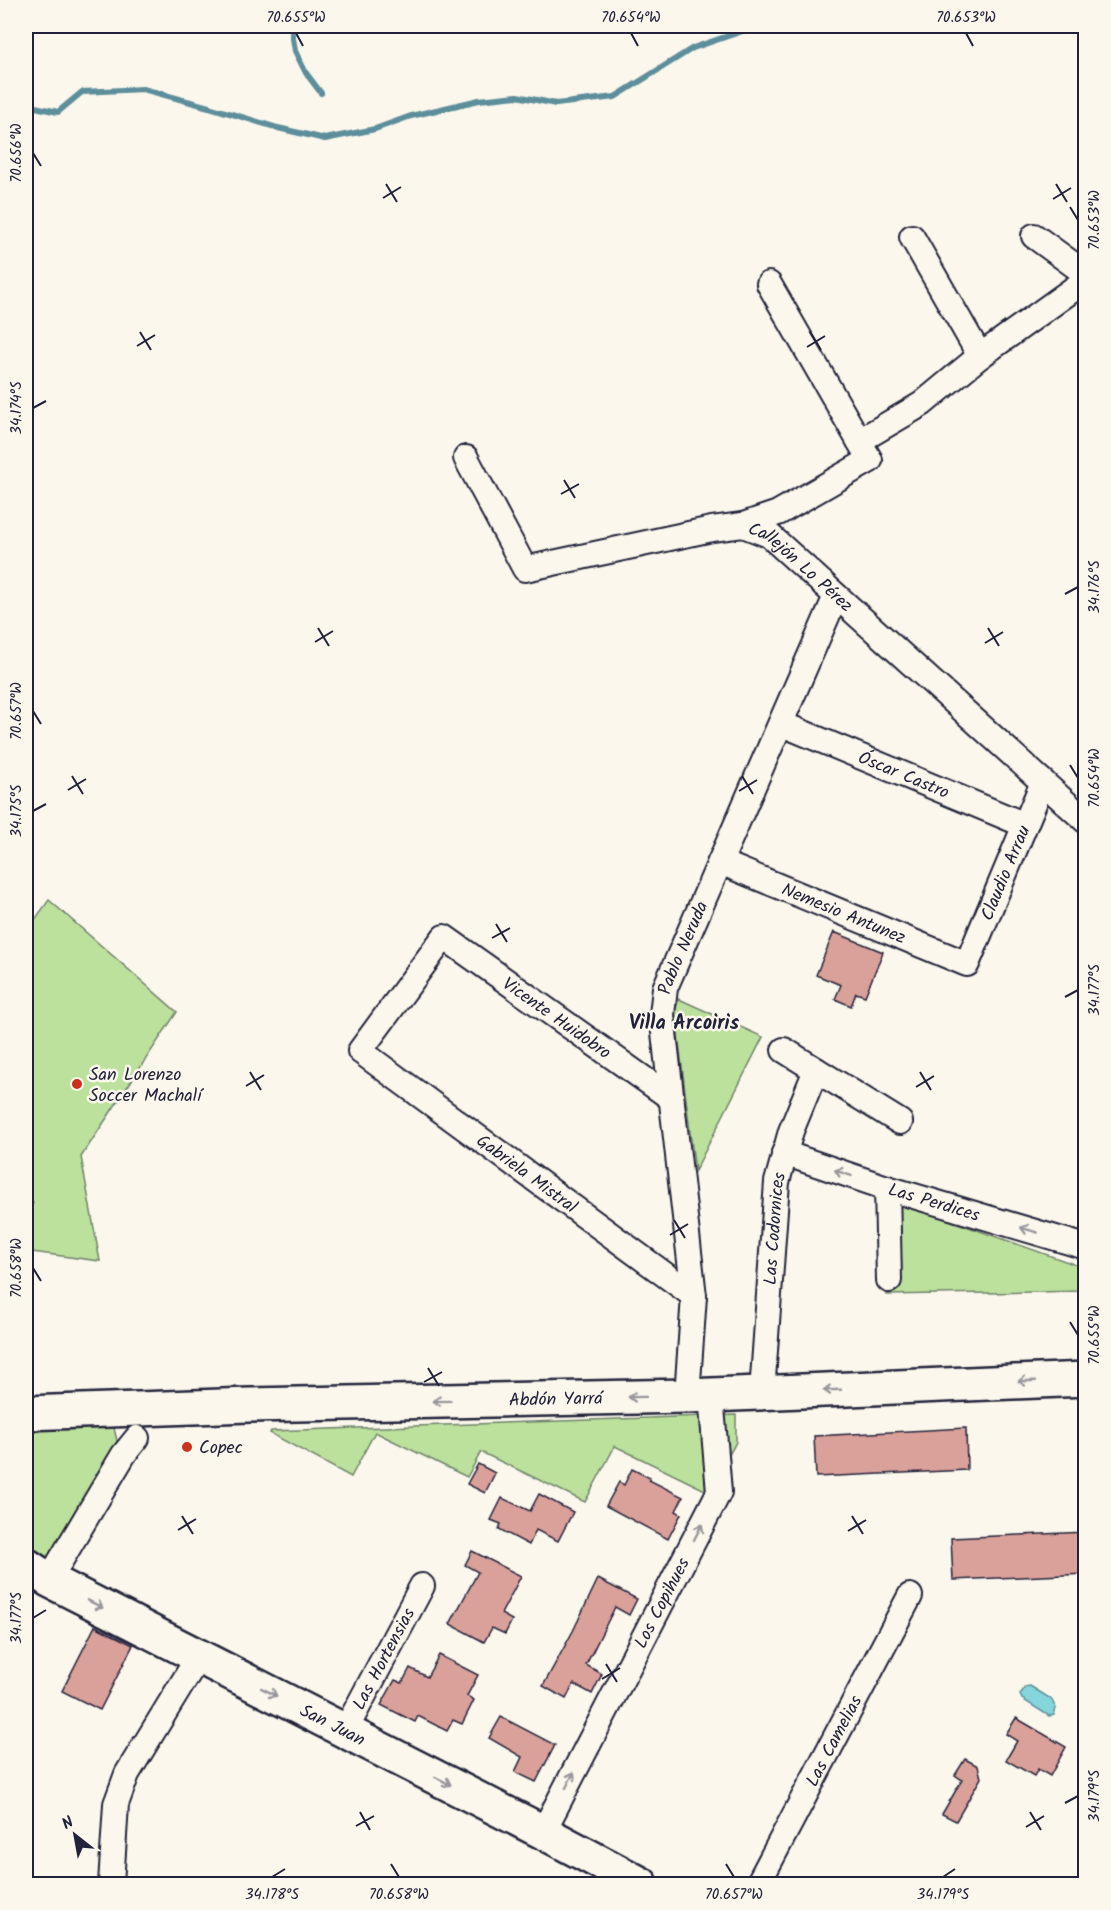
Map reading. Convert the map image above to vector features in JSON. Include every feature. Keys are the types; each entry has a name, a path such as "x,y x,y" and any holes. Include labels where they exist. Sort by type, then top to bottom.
{"main road":[{"name":"Abdón Yarrá","path":"26,1413 762,1393 1086,1379"},
{"name":"San Juan","path":"37,1573 641,1884"}],"street":[{"path":"1034,236 1086,274"},
{"path":"912,237 980,356"},
{"path":"859,441 922,404 980,356 1086,280"},
{"path":"743,525 778,513 870,460 769,284"},
{"name":"Callejón Lo Pérez","path":"466,458 525,569 712,529 743,525 769,536 1086,821"},
{"name":"Pablo Neruda","path":"699,1395 694,1296 662,1014 665,988 836,596"},
{"name":"Óscar Castro","path":"782,724 1025,825"},
{"name":"Claudio Arrau","path":"968,964 1043,782"},
{"name":"Nemesio Antunez","path":"720,862 968,964"},
{"name":"Vicente Huidobro","path":"360,1051 444,937 671,1098"},
{"path":"784,1050 900,1122"},
{"name":"Gabriela Mistral","path":"360,1051 694,1296"},
{"name":"Las Codornices","path":"762,1393 776,1192 791,1131 816,1070"},
{"name":"Las Perdices","path":"784,1153 887,1188 1086,1247"},
{"path":"887,1188 889,1280"},
{"name":"Los Copihues","path":"543,1832 719,1492 699,1395"},
{"path":"37,1573 137,1438"},
{"name":"Las Hortensias","path":"345,1731 422,1586"},
{"name":"Las Camelias","path":"758,1884 910,1596"},
{"path":"111,1884 116,1804 127,1774 199,1656"}],"green space":[{"name":"San Lorenzo Soccer Machalí","path":"49,900 177,1012 81,1157 100,1261 32,1252 26,1263 26,1215 33,1203 26,1198 26,932"},
{"path":"679,999 763,1037 695,1171 675,1011"},
{"path":"886,1198 1085,1268 1085,1291 887,1295"},
{"path":"736,1415 736,1442 709,1492 615,1446 585,1502 481,1452 467,1477 375,1432 351,1477 270,1433 271,1431"},
{"path":"113,1424 119,1449 52,1568 26,1556 26,1428"}],"water":[{"path":"1030,1686 1051,1699 1056,1708 1054,1715 1049,1716 1022,1699 1020,1695 1025,1687"}],"building":[{"path":"834,932 883,952 865,996 856,993 851,1006 835,999 841,985 816,975"},
{"path":"966,1428 967,1470 816,1477 814,1436"},
{"path":"478,1464 495,1473 485,1493 467,1484"},
{"path":"632,1469 683,1497 676,1511 681,1514 668,1539 606,1506 619,1482 624,1485"},
{"path":"539,1494 573,1512 558,1541 536,1530 529,1545 499,1529 501,1524 491,1520 502,1498 530,1511"},
{"path":"1086,1532 1086,1574 953,1580 951,1538"},
{"path":"472,1551 521,1576 501,1614 512,1620 505,1634 492,1628 484,1642 450,1624 478,1572 465,1565"},
{"path":"598,1579 637,1599 629,1615 615,1607 586,1665 602,1674 592,1694 574,1684 566,1699 543,1686"},
{"path":"95,1626 133,1645 100,1710 62,1691"},
{"path":"439,1655 478,1675 467,1696 474,1700 462,1724 453,1720 447,1731 418,1716 415,1722 381,1705 395,1680 402,1683 410,1668 427,1677"},
{"path":"501,1717 555,1745 536,1782 515,1772 522,1757 489,1738"},
{"path":"1016,1718 1066,1747 1050,1776 1038,1769 1034,1776 1006,1760 1017,1741 1006,1734"},
{"path":"965,1759 978,1766 981,1778 956,1821 942,1814 962,1780 955,1775"}],"waterway":[{"path":"291,26 295,51 306,73 321,93"},
{"path":"26,105 58,112 82,92 143,89 278,128 325,139 375,129 411,116 479,100 517,96 556,104 615,97 693,48 757,26"}],"place":[{"name":"San Lorenzo Soccer Machalí","path":"77,1084"},
{"name":"Copec","path":"187,1447"}],"district":[{"name":"Villa Arcoiris","path":"684,1022"}]}
